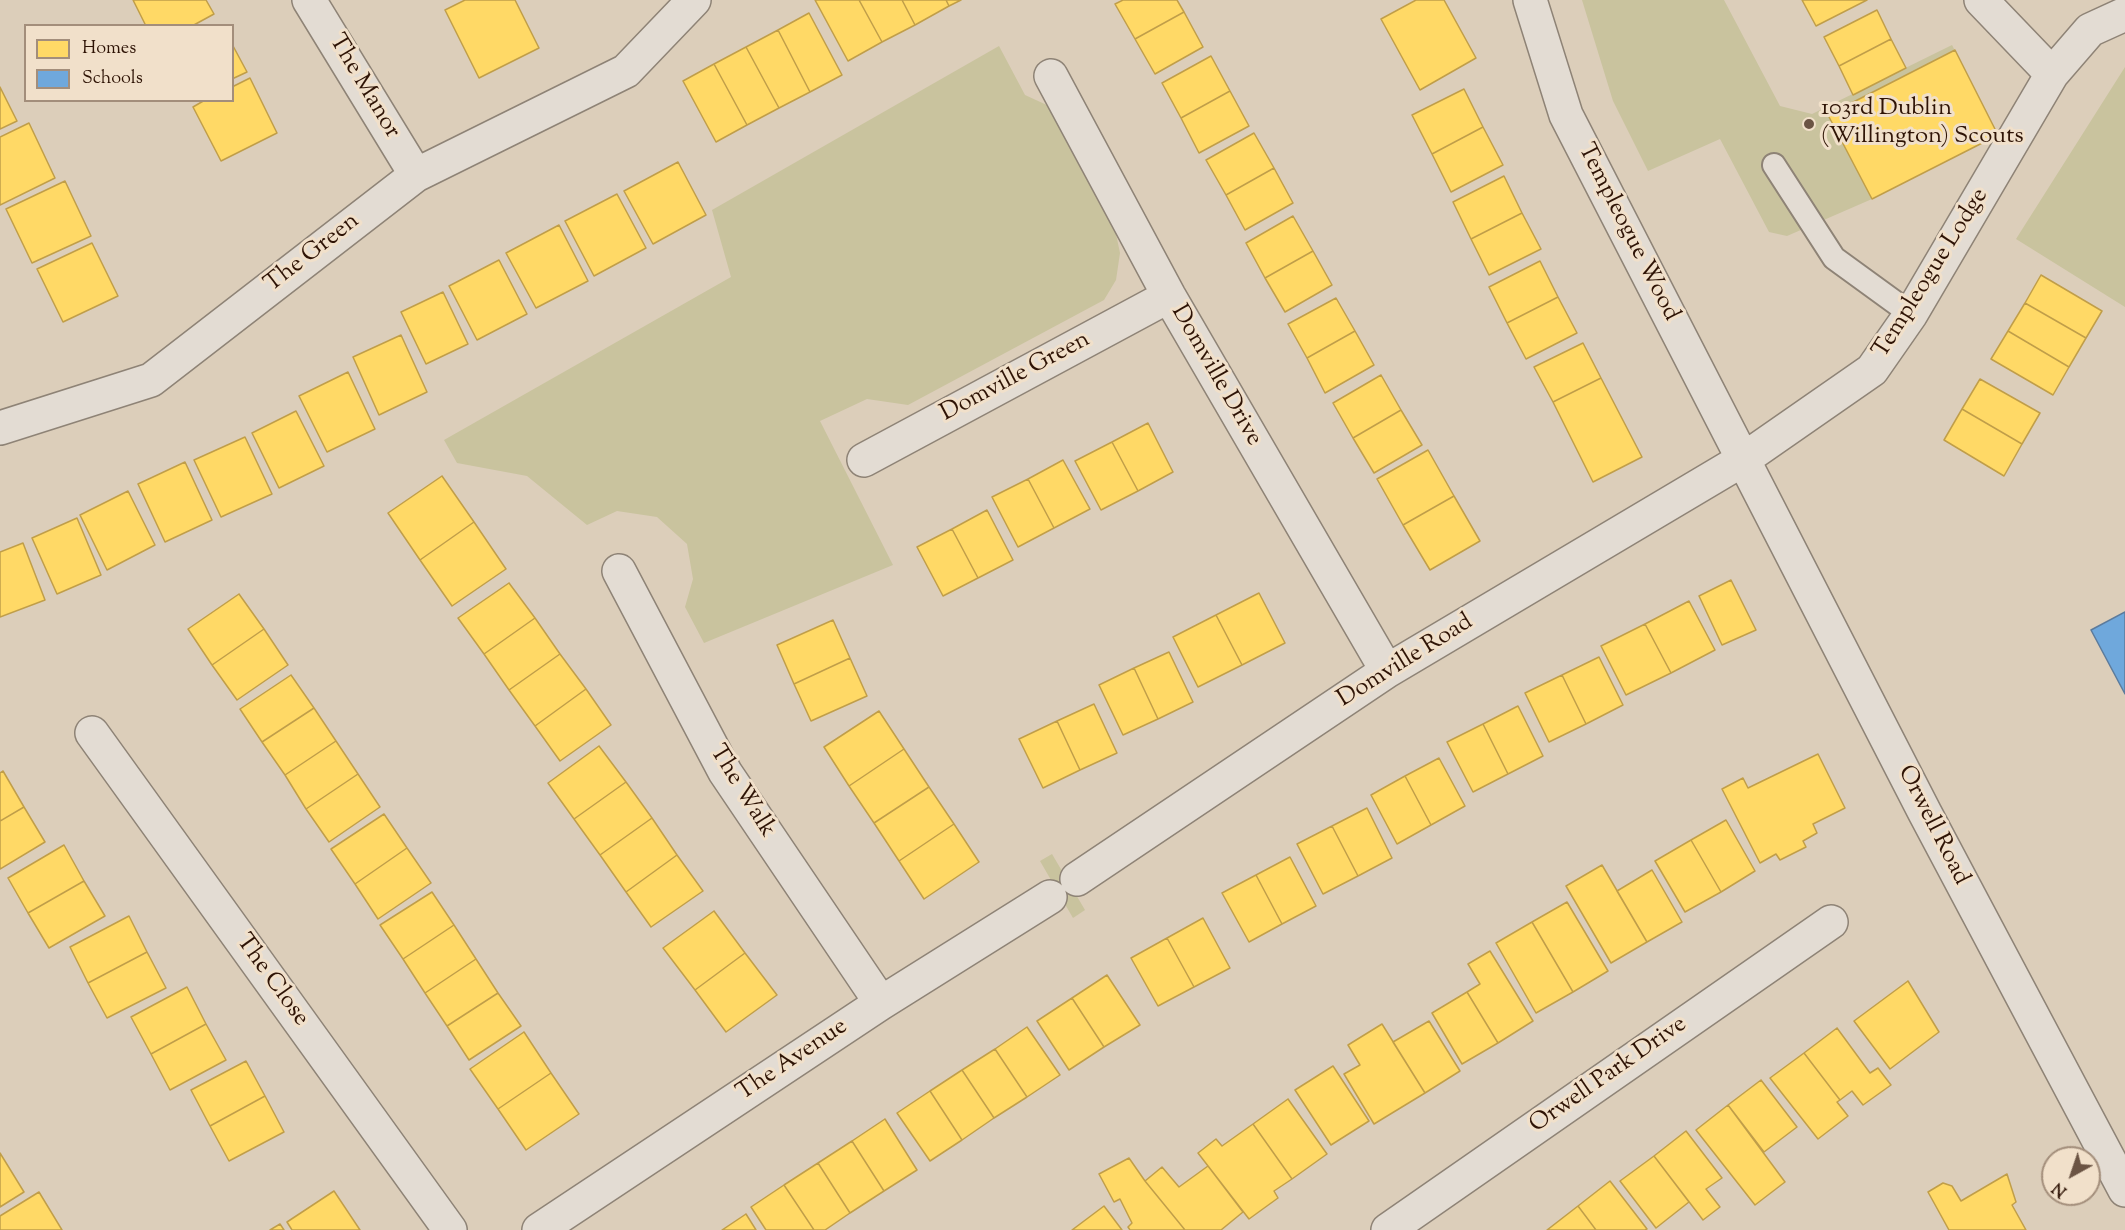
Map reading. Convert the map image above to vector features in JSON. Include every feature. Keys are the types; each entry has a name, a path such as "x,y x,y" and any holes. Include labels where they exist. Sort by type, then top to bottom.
{"street":[{"name":"The Manor","path":"309,0 416,175"},
{"name":"The Green","path":"4,419 151,380 416,175 626,70 694,0"},
{"name":"Templeogue Wood","path":"1530,0 1566,115 1744,459"},
{"path":"1981,0 2052,74"},
{"name":"Templeogue Lodge","path":"1744,459 1872,370 1911,314 2052,74 2090,30 2125,14"},
{"name":"Domville Drive","path":"1051,76 1169,296 1387,671"},
{"name":"Domville Green","path":"864,460 1169,296"},
{"name":"Domville Road","path":"1077,879 1387,671 1744,459"},
{"name":"Orwell Road","path":"1744,459 1925,813 2125,1190"},
{"name":"The Walk","path":"619,571 725,772 881,1002"},
{"name":"The Close","path":"92,733 450,1230"},
{"name":"The Avenue","path":"539,1230 881,1002 1050,897"},
{"name":"Orwell Park Drive","path":"1408,1224 1831,922"}],"lane":[{"path":"1774,165 1834,258 1911,314"}],"shaded area":[{"name":"103rd Dublin (Willington) Scouts","path":"1582,0 1724,0 1780,106 1812,114 1952,45 1998,135 1872,199 1787,236 1769,232 1720,139 1648,171 1613,101"},
{"path":"999,46 1025,95 1049,106 1115,229 1120,253 1116,280 1104,300 908,405 867,399 820,421 893,565 704,643 685,607 693,579 687,544 657,517 617,511 587,525 527,476 457,463 444,440 731,277 712,210"},
{"path":"2125,67 2125,307 2016,239"},
{"path":"1052,854 1085,910 1073,918 1040,861"}],"building: Homes":[{"path":"133,0 206,0 214,14 196,24 145,24"},
{"path":"465,0 515,0 539,48 479,78 445,10"},
{"path":"815,0 859,0 882,42 848,61"},
{"path":"859,0 902,0 915,25 882,42"},
{"path":"902,0 946,0 949,6 915,25"},
{"path":"946,0 961,0 949,6"},
{"path":"1123,0 1177,0 1184,12 1135,39 1115,4"},
{"path":"1416,0 1444,0 1476,58 1420,90 1381,19"},
{"path":"1802,0 1867,0 1816,26"},
{"path":"1877,10 1891,39 1839,66 1824,37"},
{"path":"1184,12 1203,47 1155,74 1135,39"},
{"path":"809,13 842,75 810,92 778,30"},
{"path":"778,30 810,92 779,108 746,47"},
{"path":"1891,39 1906,68 1853,95 1839,66"},
{"path":"746,47 779,108 747,125 714,64"},
{"path":"234,48 247,72 234,78"},
{"path":"1955,50 1998,135 1872,199 1828,115"},
{"path":"1211,56 1230,91 1181,118 1162,83"},
{"path":"714,64 747,125 716,142 683,81"},
{"path":"250,78 277,133 221,161 193,107 202,102 234,102 234,86"},
{"path":"0,87 17,121 0,129"},
{"path":"1464,89 1483,127 1432,154 1412,115"},
{"path":"1230,91 1249,126 1199,153 1181,118"},
{"path":"29,123 55,178 0,205 0,137"},
{"path":"1483,127 1503,165 1451,192 1432,154"},
{"path":"1254,133 1274,168 1226,195 1206,160"},
{"path":"678,162 706,215 653,244 624,191"},
{"path":"1274,168 1293,203 1245,230 1226,195"},
{"path":"1504,176 1522,213 1471,239 1453,202"},
{"path":"65,181 91,236 32,263 6,209"},
{"path":"617,194 646,248 594,276 565,221"},
{"path":"1522,213 1541,249 1489,275 1471,239"},
{"path":"1293,216 1313,251 1265,278 1246,243"},
{"path":"559,225 588,281 536,308 506,253"},
{"path":"92,243 118,296 63,322 37,269"},
{"path":"1313,251 1332,285 1285,312 1265,278"},
{"path":"499,260 527,314 477,340 449,286"},
{"path":"1540,261 1558,297 1507,323 1489,287"},
{"path":"2041,275 2102,311 2086,338 2025,303"},
{"path":"443,292 468,344 426,364 401,312"},
{"path":"1558,297 1577,333 1526,359 1507,323"},
{"path":"1336,298 1355,331 1307,358 1288,324"},
{"path":"2025,303 2086,338 2069,367 2008,331"},
{"path":"1355,331 1374,365 1325,393 1307,358"},
{"path":"2008,331 2069,367 2053,395 1991,359"},
{"path":"401,335 427,392 379,415 353,357"},
{"path":"1583,343 1601,378 1553,402 1534,367"},
{"path":"348,372 375,429 327,452 299,396"},
{"path":"1381,375 1401,410 1353,438 1333,403"},
{"path":"1601,378 1642,457 1593,482 1553,402"},
{"path":"1980,379 2040,413 2022,444 1962,409"},
{"path":"1962,409 2022,444 2004,476 1944,440"},
{"path":"1401,410 1422,445 1374,473 1353,438"},
{"path":"296,411 324,466 279,488 252,433"},
{"path":"1148,423 1173,472 1138,491 1112,442"},
{"path":"245,437 272,494 221,517 194,460"},
{"path":"1112,442 1138,491 1101,510 1075,461"},
{"path":"1428,450 1454,496 1403,525 1377,479"},
{"path":"1063,460 1090,509 1054,528 1028,479"},
{"path":"185,462 212,520 165,542 138,484"},
{"path":"442,476 474,522 420,560 388,513"},
{"path":"1028,479 1054,528 1018,547 992,497"},
{"path":"128,491 155,545 107,570 80,515"},
{"path":"1454,496 1480,541 1430,570 1403,525"},
{"path":"987,510 1013,560 978,578 952,529"},
{"path":"77,518 101,575 57,594 32,538"},
{"path":"474,522 506,569 452,606 420,560"},
{"path":"952,529 978,578 943,596 917,547"},
{"path":"23,543 45,600 0,617 0,552"},
{"path":"1731,580 1756,630 1722,645 1699,596"},
{"path":"509,583 535,618 484,654 458,618"},
{"path":"1259,593 1285,643 1242,665 1216,615"},
{"path":"239,594 264,629 212,665 188,629"},
{"path":"1689,601 1715,650 1671,673 1645,624"},
{"path":"1216,615 1242,665 1198,687 1173,637"},
{"path":"535,618 560,654 509,690 484,654"},
{"path":"833,620 850,658 794,684 777,645"},
{"path":"1645,624 1671,673 1626,695 1601,646"},
{"path":"264,629 288,665 237,700 212,665"},
{"path":"1169,652 1193,702 1158,719 1134,668"},
{"path":"560,654 586,689 535,726 509,690"},
{"path":"1599,657 1623,705 1586,724 1562,675"},
{"path":"850,658 867,696 811,721 794,684"},
{"path":"1134,668 1158,719 1123,735 1099,685"},
{"path":"291,675 314,708 262,742 240,709"},
{"path":"1562,675 1586,724 1549,742 1525,693"},
{"path":"586,689 611,725 560,761 535,726"},
{"path":"1094,704 1117,753 1080,770 1057,721"},
{"path":"1518,706 1543,756 1508,774 1483,724"},
{"path":"314,708 336,741 285,775 262,742"},
{"path":"879,711 904,749 849,786 824,747"},
{"path":"1057,721 1080,770 1043,788 1019,739"},
{"path":"1483,724 1508,774 1473,792 1447,742"},
{"path":"336,741 358,774 306,809 285,775"},
{"path":"599,746 626,782 574,819 548,783"},
{"path":"904,749 929,787 874,823 849,786"},
{"path":"1818,754 1845,808 1813,824 1817,833 1803,841 1806,847 1780,860 1776,854 1760,863 1722,789 1743,778 1748,788"},
{"path":"1439,758 1465,806 1431,825 1405,776"},
{"path":"3,771 24,807 0,821 0,773"},
{"path":"358,774 380,807 329,842 306,809"},
{"path":"1405,776 1431,825 1397,844 1371,795"},
{"path":"626,782 652,818 600,855 574,819"},
{"path":"929,787 954,824 899,861 874,823"},
{"path":"24,807 45,842 0,869 0,821"},
{"path":"1367,808 1392,858 1358,876 1332,826"},
{"path":"384,814 407,848 355,884 331,849"},
{"path":"652,818 677,855 626,892 600,855"},
{"path":"1726,820 1755,871 1721,892 1691,840"},
{"path":"954,824 979,862 924,899 899,861"},
{"path":"1332,826 1358,876 1323,894 1297,844"},
{"path":"1691,840 1721,892 1685,912 1655,861"},
{"path":"64,845 84,881 28,913 8,878"},
{"path":"407,848 431,883 378,919 355,884"},
{"path":"677,855 703,891 651,927 626,892"},
{"path":"1290,857 1316,906 1282,924 1256,875"},
{"path":"1602,865 1647,942 1611,963 1566,886"},
{"path":"1652,870 1682,922 1647,942 1617,891"},
{"path":"1256,875 1282,924 1249,942 1222,893"},
{"path":"84,881 105,916 49,948 28,913"},
{"path":"432,892 454,925 403,959 380,925"},
{"path":"1567,902 1608,971 1573,992 1532,922"},
{"path":"714,911 745,953 695,990 663,948"},
{"path":"129,916 147,952 88,983 70,947"},
{"path":"1203,918 1230,968 1194,987 1167,938"},
{"path":"1532,922 1573,992 1536,1013 1496,943"},
{"path":"454,925 476,959 425,993 403,959"},
{"path":"1167,938 1194,987 1158,1006 1131,958"},
{"path":"1490,951 1533,1021 1498,1043 1467,992 1480,984 1468,964"},
{"path":"147,952 166,988 107,1018 88,983"},
{"path":"745,953 777,995 726,1032 695,990"},
{"path":"476,959 498,993 447,1026 425,993"},
{"path":"1107,975 1140,1025 1104,1047 1072,998"},
{"path":"1908,981 1939,1032 1890,1069 1854,1021"},
{"path":"187,987 206,1024 151,1054 131,1017"},
{"path":"1467,992 1498,1043 1462,1064 1432,1013"},
{"path":"498,993 521,1026 469,1060 447,1026"},
{"path":"1072,998 1104,1047 1069,1070 1037,1021"},
{"path":"1429,1021 1460,1071 1425,1093 1393,1042"},
{"path":"206,1024 226,1060 170,1090 151,1054"},
{"path":"1382,1024 1425,1093 1374,1124 1344,1074 1360,1065 1348,1045"},
{"path":"1027,1027 1060,1075 1027,1097 995,1049"},
{"path":"1837,1028 1870,1073 1878,1068 1891,1085 1863,1105 1852,1091 1840,1100 1804,1053"},
{"path":"524,1032 551,1073 498,1109 470,1069"},
{"path":"995,1049 1027,1097 994,1118 962,1070"},
{"path":"1804,1053 1840,1100 1837,1102 1848,1116 1818,1139 1770,1078"},
{"path":"246,1061 265,1096 210,1126 191,1090"},
{"path":"1333,1066 1369,1121 1331,1145 1295,1090"},
{"path":"962,1070 994,1118 962,1140 930,1091"},
{"path":"551,1073 579,1114 526,1150 498,1109"},
{"path":"1761,1080 1797,1127 1764,1152 1728,1105"},
{"path":"930,1091 962,1140 930,1161 897,1113"},
{"path":"265,1096 284,1132 229,1161 210,1126"},
{"path":"1288,1099 1327,1154 1292,1179 1253,1124"},
{"path":"1728,1105 1785,1182 1755,1205 1696,1130"},
{"path":"885,1119 917,1170 884,1191 852,1141"},
{"path":"1253,1124 1292,1179 1274,1191 1278,1198 1249,1219 1198,1153 1216,1139 1222,1146"},
{"path":"1686,1131 1722,1178 1706,1189 1720,1207 1703,1220 1654,1156"},
{"path":"852,1141 884,1191 850,1213 818,1163"},
{"path":"0,1153 24,1192 0,1207"},
{"path":"1654,1156 1689,1202 1656,1228 1620,1181"},
{"path":"1129,1158 1185,1230 1130,1230 1128,1227 1132,1223 1120,1199 1114,1202 1099,1174"},
{"path":"818,1163 850,1213 825,1230 814,1230 784,1185"},
{"path":"1208,1166 1243,1212 1221,1230 1185,1230 1145,1181 1162,1167 1179,1187"},
{"path":"2007,1174 2016,1202 2012,1205 2026,1230 1949,1230 1928,1192 1943,1183 1952,1186 1961,1201"},
{"path":"1610,1181 1647,1229 1596,1230 1578,1206"},
{"path":"784,1185 814,1230 766,1230 751,1207"},
{"path":"334,1191 360,1230 292,1230 287,1222"},
{"path":"39,1192 62,1230 0,1230 0,1216"},
{"path":"1104,1206 1122,1230 1072,1230"},
{"path":"1578,1206 1596,1230 1547,1230"},
{"path":"746,1214 756,1230 722,1230"},
{"path":"280,1224 284,1230 270,1230"}],"building: Schools":[{"path":"2125,612 2125,694 2091,630"}],"place":[{"name":"103rd Dublin (Willington) Scouts","path":"1809,124"}]}
